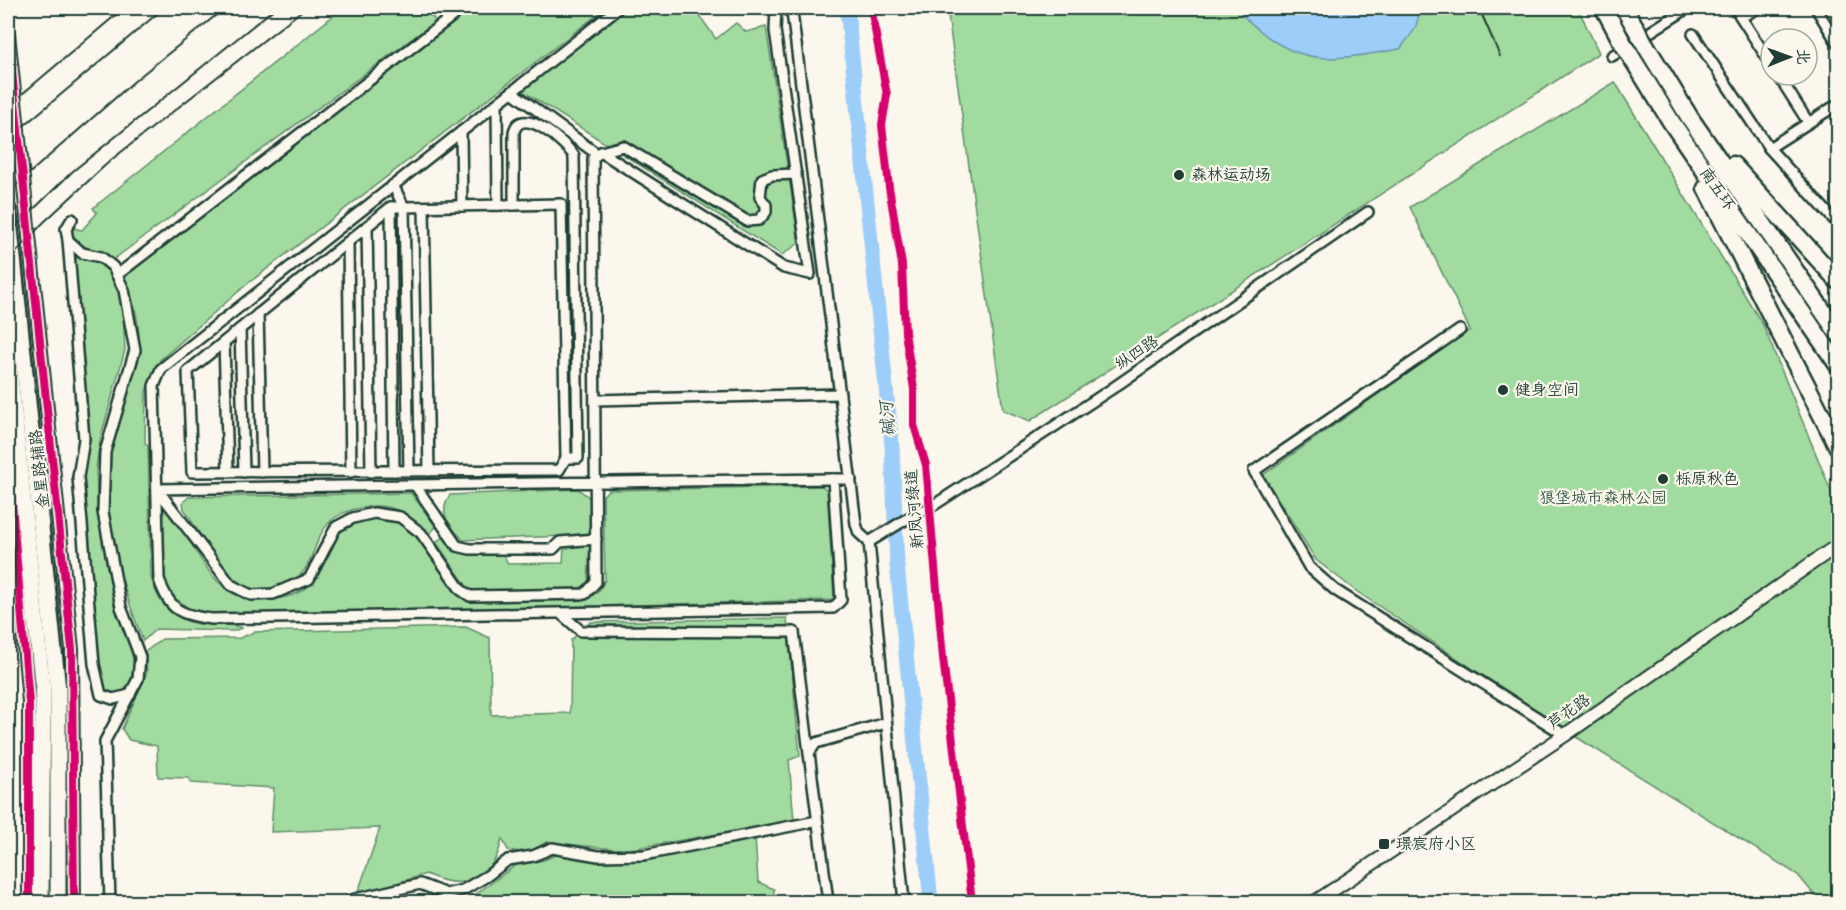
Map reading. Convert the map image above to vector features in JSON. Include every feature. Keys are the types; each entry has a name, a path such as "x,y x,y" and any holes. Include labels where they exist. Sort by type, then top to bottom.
{"highway":[{"name":"南五环","path":"1604,8 1626,49 1672,123 1839,364"},
{"name":"南五环","path":"1624,8 1690,118 1839,333"},
{"path":"1690,118 1839,281"},
{"path":"1672,123 1839,447"}],"main road":[{"path":"8,210 58,690 58,903"},
{"path":"8,355 43,691 41,903"}],"street":[{"path":"117,274 463,8"},
{"path":"618,8 160,369 154,386 159,579 165,599 178,611 192,617 212,620 833,608 841,600 833,479"},
{"path":"512,92 599,153 784,268 810,274 775,30 776,8"},
{"path":"782,8 792,12 856,524 859,533 868,542 904,903"},
{"path":"1612,56 1688,8"},
{"path":"1735,8 1759,45"},
{"path":"1741,17 1758,8"},
{"path":"1816,8 1839,44"},
{"name":"金星路辅路","path":"8,34 72,649 74,903"},
{"path":"1693,34 1768,148 1839,224"},
{"path":"1786,87 1808,122"},
{"path":"497,104 498,205"},
{"path":"1768,148 1839,104"},
{"path":"514,205 515,126 522,121 531,121 568,147 574,156 578,458 566,458"},
{"path":"461,132 462,206"},
{"path":"157,489 231,585 251,595 273,594 309,579 336,527 353,518 374,513 400,517 420,533 461,590 470,596 585,594 596,582 593,158 599,153 623,146 747,221 759,220 766,212 766,205 760,197 762,179 772,175 796,174"},
{"path":"393,185 404,207 409,471"},
{"path":"561,204 566,458 559,471 192,472 188,371 391,207 498,205 561,204"},
{"path":"391,207 394,471"},
{"path":"424,207 429,471"},
{"name":"纵四路","path":"868,542 918,512 928,509 1110,390 1368,212"},
{"path":"72,219 66,229 84,439 78,477 94,664 101,694 113,699 130,695"},
{"path":"367,226 371,471"},
{"path":"68,240 82,253 101,257 113,267 124,290 135,350 105,452 103,512 121,607 140,657 138,679 105,741 110,903"},
{"path":"348,242 351,472"},
{"path":"258,314 262,472"},
{"path":"240,329 244,472"},
{"path":"1460,330 1254,471 1309,567 1335,590 1565,735"},
{"path":"224,342 228,472"},
{"path":"595,400 840,394"},
{"name":"金星路辅路","path":"8,458 29,702 28,903"},
{"path":"157,489 850,478"},
{"path":"415,485 457,546 470,549 553,549 560,542 596,539"},
{"name":"芦花路","path":"1315,903 1565,735 1839,545"},
{"path":"560,613 581,631 794,632 828,903"},
{"path":"809,753 816,743 886,723"},
{"path":"351,903 351,900 420,884 446,894 463,890 508,860 533,856 552,848 598,856 644,855 817,821"}],"green space":[{"path":"343,8 423,8 436,21 114,259 77,243 70,232 72,228 82,230 97,213 93,208"},
{"path":"473,8 606,8 246,285 160,360 146,391 145,443 148,446 151,577 154,588 164,605 178,617 197,624 229,625 242,628 233,631 156,629 143,641 120,573 106,499 108,453 134,372 139,347 135,310 124,275"},
{"path":"628,8 694,8 716,39 736,23 746,32 766,27 799,243 782,255 521,90"},
{"path":"947,8 1578,8 1599,53 1030,421 1003,410"},
{"name":"狼垡城市森林公园","path":"1615,82 1763,325 1838,508 1838,902 1820,902 1798,875 1565,730 1356,591 1316,560 1263,475 1470,330 1410,207"},
{"path":"78,255 101,264 117,281 123,309 125,350 100,440 96,469 98,519 134,663 128,694 112,696 101,687 83,477 89,433 71,259"},
{"path":"822,486 827,490 834,598 831,600 208,616 190,609 169,594 162,567 164,507 174,517 214,578 237,595 257,600 291,595 310,585 317,577 337,536 353,524 373,519 394,522 411,531 454,591 472,601 588,598 598,592 605,580 603,496 608,490"},
{"path":"578,489 590,498 590,535 463,540 445,514 446,502 450,495"},
{"path":"411,493 436,527 427,536 411,518 399,510 375,506 350,510 336,517 326,526 311,559 297,578 285,585 268,589 245,587 231,576 202,538 184,509 183,502 189,497"},
{"path":"443,537 457,548 470,553 503,553 508,564 563,563 564,546 590,544 588,584 578,589 470,591 436,542"},
{"path":"787,618 800,756 789,760 794,821 624,850 547,842 527,853 508,850 502,839 492,865 475,879 464,882 453,882 426,874 357,895 380,828 271,832 274,788 191,783 189,778 158,777 157,746 129,740 122,729 147,672 145,652 162,639 240,638 254,632 466,627 490,638 491,715 570,713 571,640 591,622"},
{"path":"755,837 758,882 774,889 774,902 465,902 516,865 544,860 558,854 604,862 647,859"}],"water":[{"path":"1236,8 1421,8 1415,29 1400,49 1326,58 1293,51 1276,43"}],"waterway":[{"name":"碱河","path":"847,8 892,446 897,565 931,902"}],"railway":[{"path":"8,106 124,8"},
{"path":"8,139 164,8"},
{"path":"8,192 138,78 225,8"},
{"path":"8,234 73,171 275,8"},
{"path":"8,261 43,223 111,160 305,8"},
{"path":"1479,8 1500,56"}],"cycle path":[{"name":"新凤河绿道","path":"871,8 887,95 882,125 889,187 902,265 905,333 914,389 914,425 926,465 943,658 972,902"},
{"path":"8,34 72,649 74,902"},
{"path":"8,458 29,702 29,902"}],"place":[{"name":"森林运动场","path":"1179,175"},
{"name":"健身空间","path":"1503,390"},
{"name":"栎原秋色","path":"1663,479"},
{"name":"璟宸府小区","path":"1384,844"}]}
